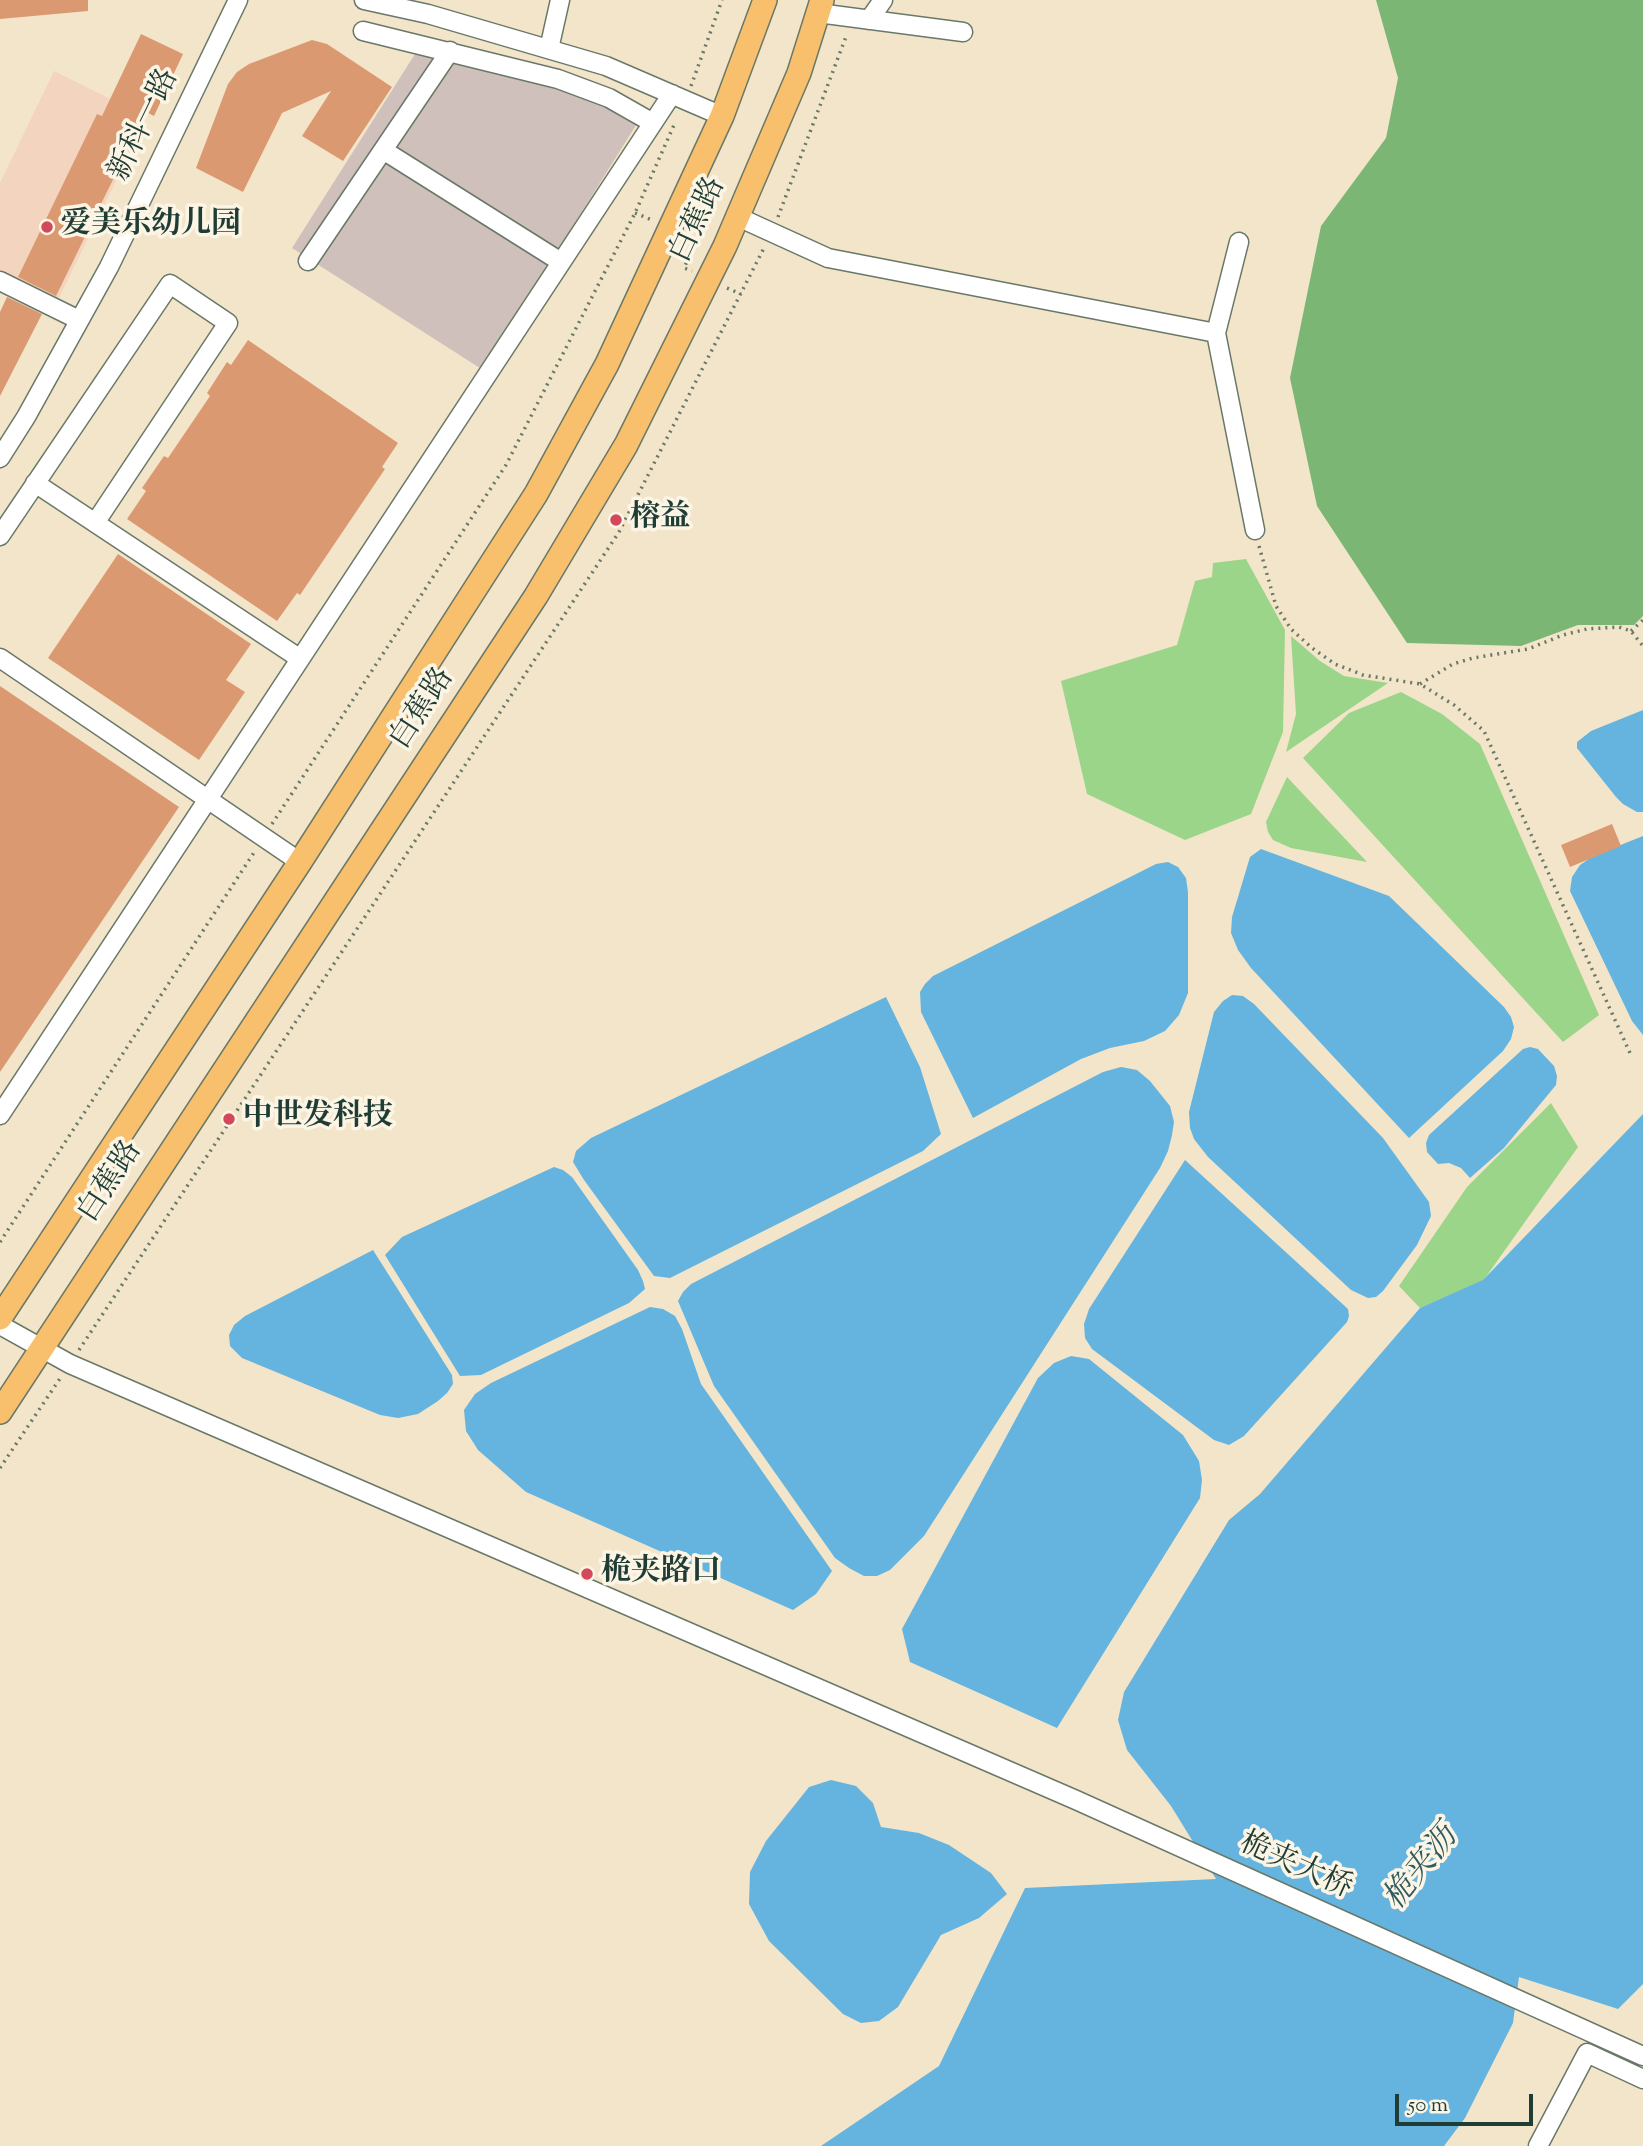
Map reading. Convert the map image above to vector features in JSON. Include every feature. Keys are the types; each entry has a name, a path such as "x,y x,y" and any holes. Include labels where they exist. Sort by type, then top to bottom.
{"main road":[{"name":"白蕉路","path":"0,1318 300,862 536,494 607,364 722,116 765,0"},
{"name":"白蕉路","path":"0,1412 536,596 626,445 737,217 800,73 820,7"}],"street":[{"name":"新科一路","path":"0,458 26,417 109,267 239,0"},
{"path":"364,0 428,14 606,66 722,116"},
{"path":"549,50 560,0"},
{"path":"869,20 883,0"},
{"path":"820,7 869,20 963,32"},
{"path":"363,31 584,87 653,123"},
{"path":"308,261 450,51"},
{"path":"0,1115 653,123 679,97"},
{"path":"383,150 561,262"},
{"path":"737,217 828,258 1216,333"},
{"path":"1239,242 1216,333 1255,530"},
{"path":"0,281 79,320"},
{"path":"0,536 170,284 228,323 95,523"},
{"path":"35,484 299,658"},
{"path":"0,658 300,862"},
{"name":"桅夹大桥","path":"0,1325 70,1364 1076,1800 1643,2056"},
{"path":"1538,2146 1587,2053 1643,2079"}],"path":[{"path":"0,1242 506,465 635,213 679,97 722,0"},
{"path":"635,213 697,240 684,268 741,294"},
{"path":"1255,530 1276,606 1291,629 1312,648 1335,664 1363,675 1420,684 1454,705 1483,731 1630,1053"},
{"path":"1631,631 1643,620"},
{"path":"1420,684 1453,664 1528,649 1587,629 1619,627 1631,631 1643,646"},
{"path":"65,1312 93,1330"}],"shaded area":[{"path":"415,54 527,80 584,97 638,122 483,370 292,248"},
{"name":"爱美乐幼儿园","path":"54,71 147,117 58,300 0,272 0,183"}],"green space":[{"path":"1376,0 1643,0 1643,616 1634,625 1578,625 1521,646 1407,643 1317,506 1290,378 1321,226 1386,138 1398,78"},
{"path":"1246,559 1285,630 1283,732 1251,814 1185,840 1087,794 1061,681 1177,645 1195,581 1212,577 1213,563"},
{"path":"1291,636 1320,661 1344,676 1388,683 1286,752 1296,714"},
{"path":"1401,692 1442,714 1480,744 1599,1015 1563,1042 1303,758 1349,713"},
{"path":"1287,777 1367,862 1291,848 1273,840 1266,822"},
{"path":"1551,1103 1578,1147 1483,1281 1420,1308 1399,1286 1467,1187"}],"water":[{"path":"1643,710 1643,812 1637,812 1616,797 1577,748 1577,742 1591,731"},
{"path":"1643,836 1643,1035 1632,1021 1570,891 1572,877 1580,865 1593,856"},
{"path":"1261,849 1389,896 1504,1007 1511,1017 1514,1027 1511,1039 1503,1051 1409,1138 1251,968 1238,950 1231,933 1232,917 1250,857"},
{"path":"1168,862 1178,867 1186,878 1188,892 1188,993 1179,1015 1165,1031 1144,1041 1110,1048 1081,1059 973,1118 921,1012 920,992 925,984 933,976 1156,864"},
{"path":"1232,995 1243,996 1254,1004 1383,1138 1429,1202 1431,1216 1417,1245 1376,1297 1368,1298 1351,1290 1208,1157 1194,1139 1189,1112 1214,1012"},
{"path":"886,997 920,1067 941,1134 923,1151 670,1278 654,1276 584,1180 573,1162 576,1151 591,1138"},
{"path":"1523,1049 1538,1049 1554,1066 1556,1085 1504,1148 1470,1178 1461,1168 1449,1163 1438,1164 1427,1152 1429,1135"},
{"path":"1121,1067 1137,1070 1150,1081 1170,1106 1174,1122 1172,1135 1160,1168 924,1536 890,1570 877,1576 864,1576 835,1558 714,1386 678,1301 691,1284 1103,1072"},
{"name":"桅夹沥","path":"1643,1114 1643,1984 1618,2009 1519,1977 1513,2023 1465,2118 1444,2146 821,2146 939,2066 1025,1888 1216,1879 1171,1806 1127,1750 1118,1720 1124,1692 1229,1520 1260,1494 1420,1308 1483,1280"},
{"path":"1185,1160 1348,1309 1347,1322 1244,1436 1229,1445 1214,1440 1092,1349 1085,1338 1084,1324 1089,1309"},
{"path":"554,1167 572,1177 638,1270 645,1289 629,1303 481,1375 460,1376 385,1255 402,1237"},
{"path":"373,1250 452,1375 453,1384 438,1401 418,1414 398,1418 380,1415 242,1358 230,1346 229,1335 234,1325 245,1316"},
{"path":"650,1307 663,1309 675,1316 701,1384 832,1571 816,1594 793,1610 526,1492 478,1450 466,1431 464,1410 475,1394 491,1383"},
{"path":"1071,1356 1089,1359 1183,1435 1199,1461 1202,1480 1200,1498 1057,1728 910,1662 902,1629 1038,1378 1054,1363"},
{"path":"831,1780 856,1786 873,1803 881,1827 919,1833 949,1845 991,1873 1007,1894 979,1918 941,1935 898,2007 879,2021 861,2023 843,2014 769,1941 749,1904 750,1872 766,1841 809,1787"}],"building":[{"path":"0,0 88,0 88,11 0,19"},
{"path":"141,34 183,54 154,116 146,112 56,296 18,277 97,114 102,116"},
{"path":"312,40 327,44 392,87 343,161 302,136 331,91 282,113 243,192 196,168 228,84 237,72 249,64"},
{"path":"7,297 42,314 0,396 0,312"},
{"path":"248,340 398,443 382,467 385,469 300,595 297,593 277,621 127,519 146,491 142,488 164,456 168,458 210,396 207,393 227,362 231,365"},
{"path":"118,554 251,644 226,680 245,692 199,760 48,658"},
{"path":"0,686 179,807 0,1072"},
{"path":"1612,824 1621,846 1570,867 1561,845"}],"place":[{"name":"爱美乐幼儿园","path":"47,227"},
{"name":"榕益","path":"616,520"},
{"name":"中世发科技","path":"229,1119"},
{"name":"桅夹路口","path":"587,1574"}]}
